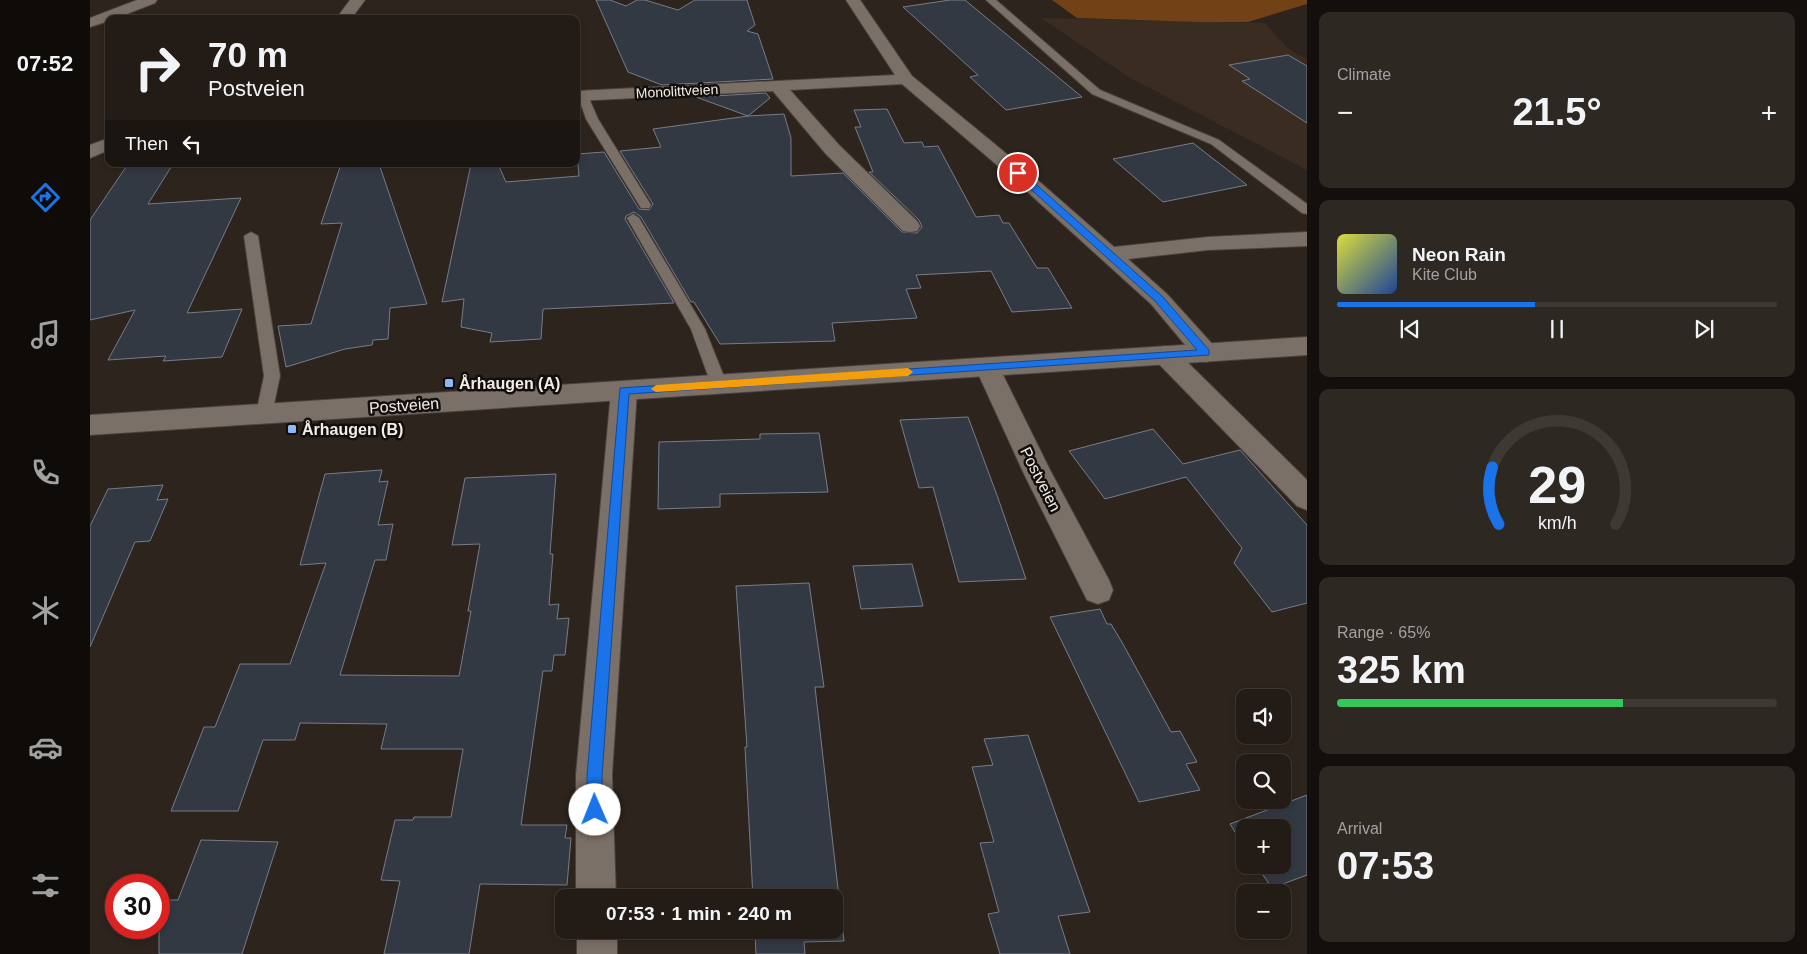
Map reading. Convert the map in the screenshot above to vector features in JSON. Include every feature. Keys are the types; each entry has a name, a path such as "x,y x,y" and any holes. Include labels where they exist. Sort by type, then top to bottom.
{"street":[{"path":"111,15 150,0"},
{"path":"346,15 358,0"},
{"path":"853,0 906,79 1018,173 1159,299 1206,353"},
{"path":"90,23 105,17"},
{"name":"Monolittveien","path":"580,96 906,79"},
{"path":"777,85 832,149 910,226"},
{"path":"90,152 105,145"},
{"path":"1110,255 1154,248 1226,241 1307,239"},
{"name":"Postveien","path":"90,424 1307,346"},
{"path":"1164,355 1307,498"},
{"name":"Postveien","path":"987,367 1039,476 1098,590"},
{"path":"596,889 594,776 624,391"},
{"path":"596,939 597,954"}],"lane":[{"path":"991,0 1096,92 1215,142 1307,210"},
{"path":"580,96 645,205"},
{"path":"633,218 698,329 718,384"},
{"path":"251,236 272,376 264,414"}],"shaded area":[{"path":"1052,0 1307,0 1307,4 1248,22 1199,22 1077,18"},
{"path":"1041,18 1264,23 1290,50 1307,59 1307,170 1130,78"}],"building":[{"path":"596,0 610,0 626,6 637,0 645,0 678,10 695,0 747,0 755,25 747,31 758,34 773,79 662,85 628,72"},
{"path":"950,0 965,0 1082,97 1006,110 970,77 978,75 903,7"},
{"path":"1288,55 1307,66 1307,123 1242,81 1250,79 1229,65"},
{"path":"766,93 770,98 748,116 696,97"},
{"path":"887,109 904,143 922,142 924,147 938,146 976,217 999,215 1003,223 1009,223 1037,268 1048,268 1072,308 1012,312 991,271 916,275 921,288 906,289 917,318 832,323 835,341 720,344 694,302 691,302 641,217 634,212 626,216 625,219 674,303 543,309 541,339 490,342 492,333 461,327 464,299 442,302 470,167 499,167 506,182 579,176 580,154 604,152 639,209 649,210 653,204 620,151 661,147 653,129 748,116 784,114 791,138 791,176 843,173 902,232 917,233 922,227 919,220 869,172 873,172 855,127 861,127 854,110"},
{"path":"1193,143 1247,185 1163,202 1113,159"},
{"path":"126,167 171,167 148,204 241,198 187,313 242,309 222,357 163,361 166,356 108,360 135,310 90,320 90,220"},
{"path":"340,167 380,167 427,304 390,308 388,339 373,340 372,345 345,349 286,367 278,326 311,324 342,223 321,224"},
{"path":"968,417 1026,579 959,582 933,487 919,488 900,420"},
{"path":"1153,429 1183,464 1240,450 1307,525 1307,603 1272,612 1234,563 1242,548 1186,477 1105,499 1069,451"},
{"path":"819,433 828,492 720,494 720,507 658,509 659,442 760,439 760,434"},
{"path":"382,470 379,482 388,481 378,525 393,524 386,560 375,560 340,675 459,676 471,611 468,611 480,544 452,545 465,478 556,474 550,554 553,554 549,605 559,604 557,619 569,618 565,655 554,655 552,671 543,671 521,825 567,825 565,838 571,838 567,885 480,884 469,954 384,954 400,881 381,880 395,820 413,820 414,817 451,817 463,749 381,749 387,724 300,723 295,740 263,740 238,811 171,811 204,727 215,727 240,664 290,664 326,563 300,565 325,474"},
{"path":"163,485 157,500 168,499 150,541 135,542 90,647 90,526 108,489"},
{"path":"912,564 923,606 861,609 853,566"},
{"path":"809,583 824,687 815,687 838,889 753,889 745,747 747,747 736,586"},
{"path":"1100,609 1107,624 1111,624 1123,644 1171,732 1180,731 1197,762 1186,764 1200,790 1139,802 1050,617"},
{"path":"1028,735 1090,912 1058,916 1070,954 1000,954 988,914 999,912 980,843 994,842 972,767 993,765 984,739"},
{"path":"1307,795 1307,875 1283,884 1269,884 1262,874 1291,874 1291,819 1243,819 1270,809 1291,809 1291,801"},
{"path":"1236,822 1236,834 1230,824"},
{"path":"201,840 278,842 242,954 159,954 159,939 170,939 170,900 178,900"},
{"path":"843,932 844,941 804,942 805,954 756,954 755,939 843,939"}],"slow traffic":[{"path":"656,389 908,372"}],"place":[{"name":"Århaugen (A)","path":"449,383"},
{"name":"Århaugen (B)","path":"292,429"}],"route":[{"path":"595,810 594,776 624,391 1206,353 1159,299 1018,173"}]}
